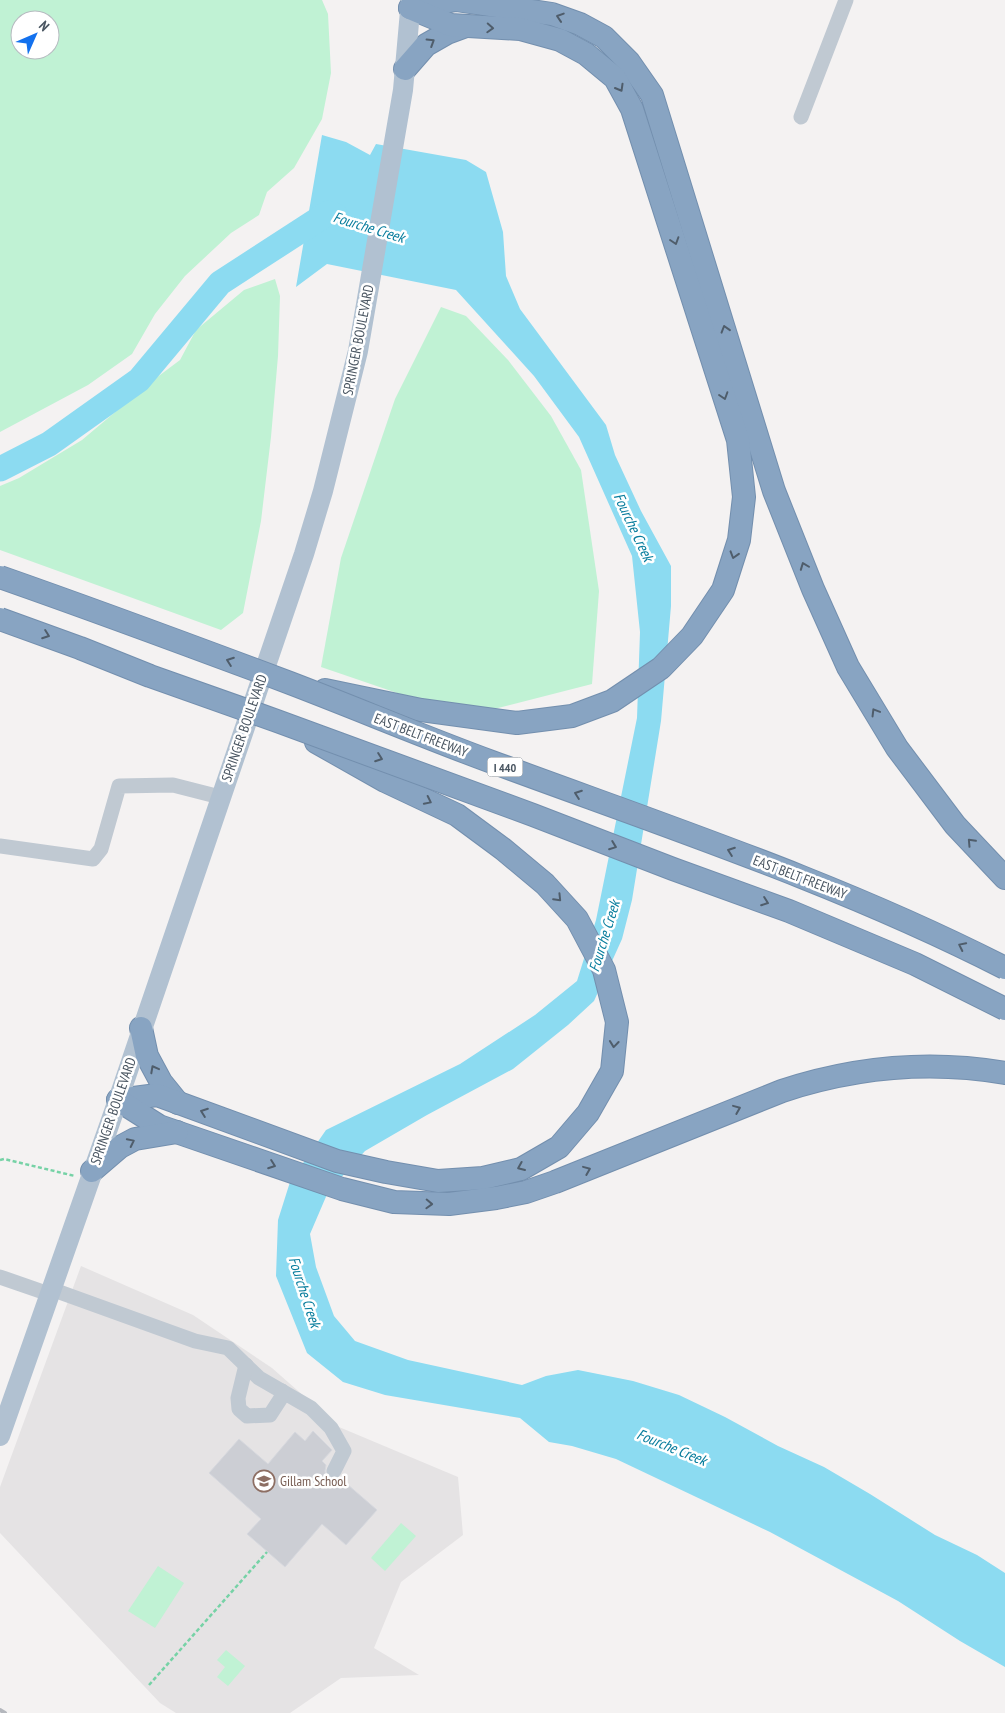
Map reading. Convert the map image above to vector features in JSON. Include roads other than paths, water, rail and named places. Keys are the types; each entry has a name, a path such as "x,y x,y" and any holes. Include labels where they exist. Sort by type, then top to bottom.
{"highway":[{"path":"411,4 456,0 480,2 552,14 580,24 604,37 629,62 652,95 774,491 813,589 848,667 897,748 955,825 1005,878"},
{"path":"292,684 421,710 517,723 572,716 612,701 661,668 692,636 723,590 739,540 744,497 738,440 632,109 614,78 586,54 560,40 520,30 451,25 411,4"},
{"path":"404,79 426,45 447,33 466,26"},
{"name":"EAST BELT FREEWAY","path":"0,577 292,684 442,744 802,877 880,909 1005,968"},
{"name":"I 440","path":"0,619 150,676 277,720 533,815 673,870 789,911 915,964 1005,1009"},
{"path":"118,1100 157,1095 337,1161 438,1181 483,1178 521,1169 558,1147 588,1113 612,1071 617,1022 604,970 577,919 545,884 503,849 457,815 385,781 277,720"},
{"path":"141,1028 147,1056 161,1082 179,1103"},
{"path":"118,1100 159,1126 342,1189 394,1202 449,1204 496,1198 548,1185 782,1091 817,1080 852,1072 902,1067 955,1068 1005,1073"},
{"path":"90,1175 120,1147 135,1139 179,1132"}],"main road":[{"name":"SPRINGER BOULEVARD","path":"0,1436 90,1175 118,1100 323,491 358,351 404,79 411,4"}],"street":[{"path":"801,117 846,0"},
{"path":"0,846 93,859 101,849 119,786 172,785 220,797"},
{"path":"0,1277 195,1341 228,1348 259,1378 311,1408 331,1428 344,1451 334,1471"},
{"path":"246,1365 238,1398 239,1409 247,1416 270,1415 281,1398 282,1391"}],"water":[{"path":"322,135 346,142 370,155 376,144 466,160 486,172 503,232 506,276 520,309 606,425 615,455 641,511 671,566 671,606 661,721 632,900 622,939 594,1001 568,1025 513,1069 365,1151 328,1192 310,1234 316,1267 334,1316 355,1341 408,1360 522,1385 546,1376 578,1370 633,1381 679,1395 725,1417 778,1446 824,1467 935,1535 977,1555 1005,1573 1005,1667 898,1601 770,1532 616,1459 572,1446 549,1442 520,1418 385,1395 343,1382 307,1353 276,1276 278,1220 290,1182 326,1130 460,1064 535,1015 577,981 596,920 637,718 640,632 632,556 579,437 534,376 456,290 327,264 296,287"}],"waterway":[{"name":"Fourche Creek","path":"0,469 49,444 139,380 220,283 328,213 335,215"}],"railway":[{"path":"0,1710 5,1713"}],"place":[{"name":"Gillam School","path":"264,1481"}]}
